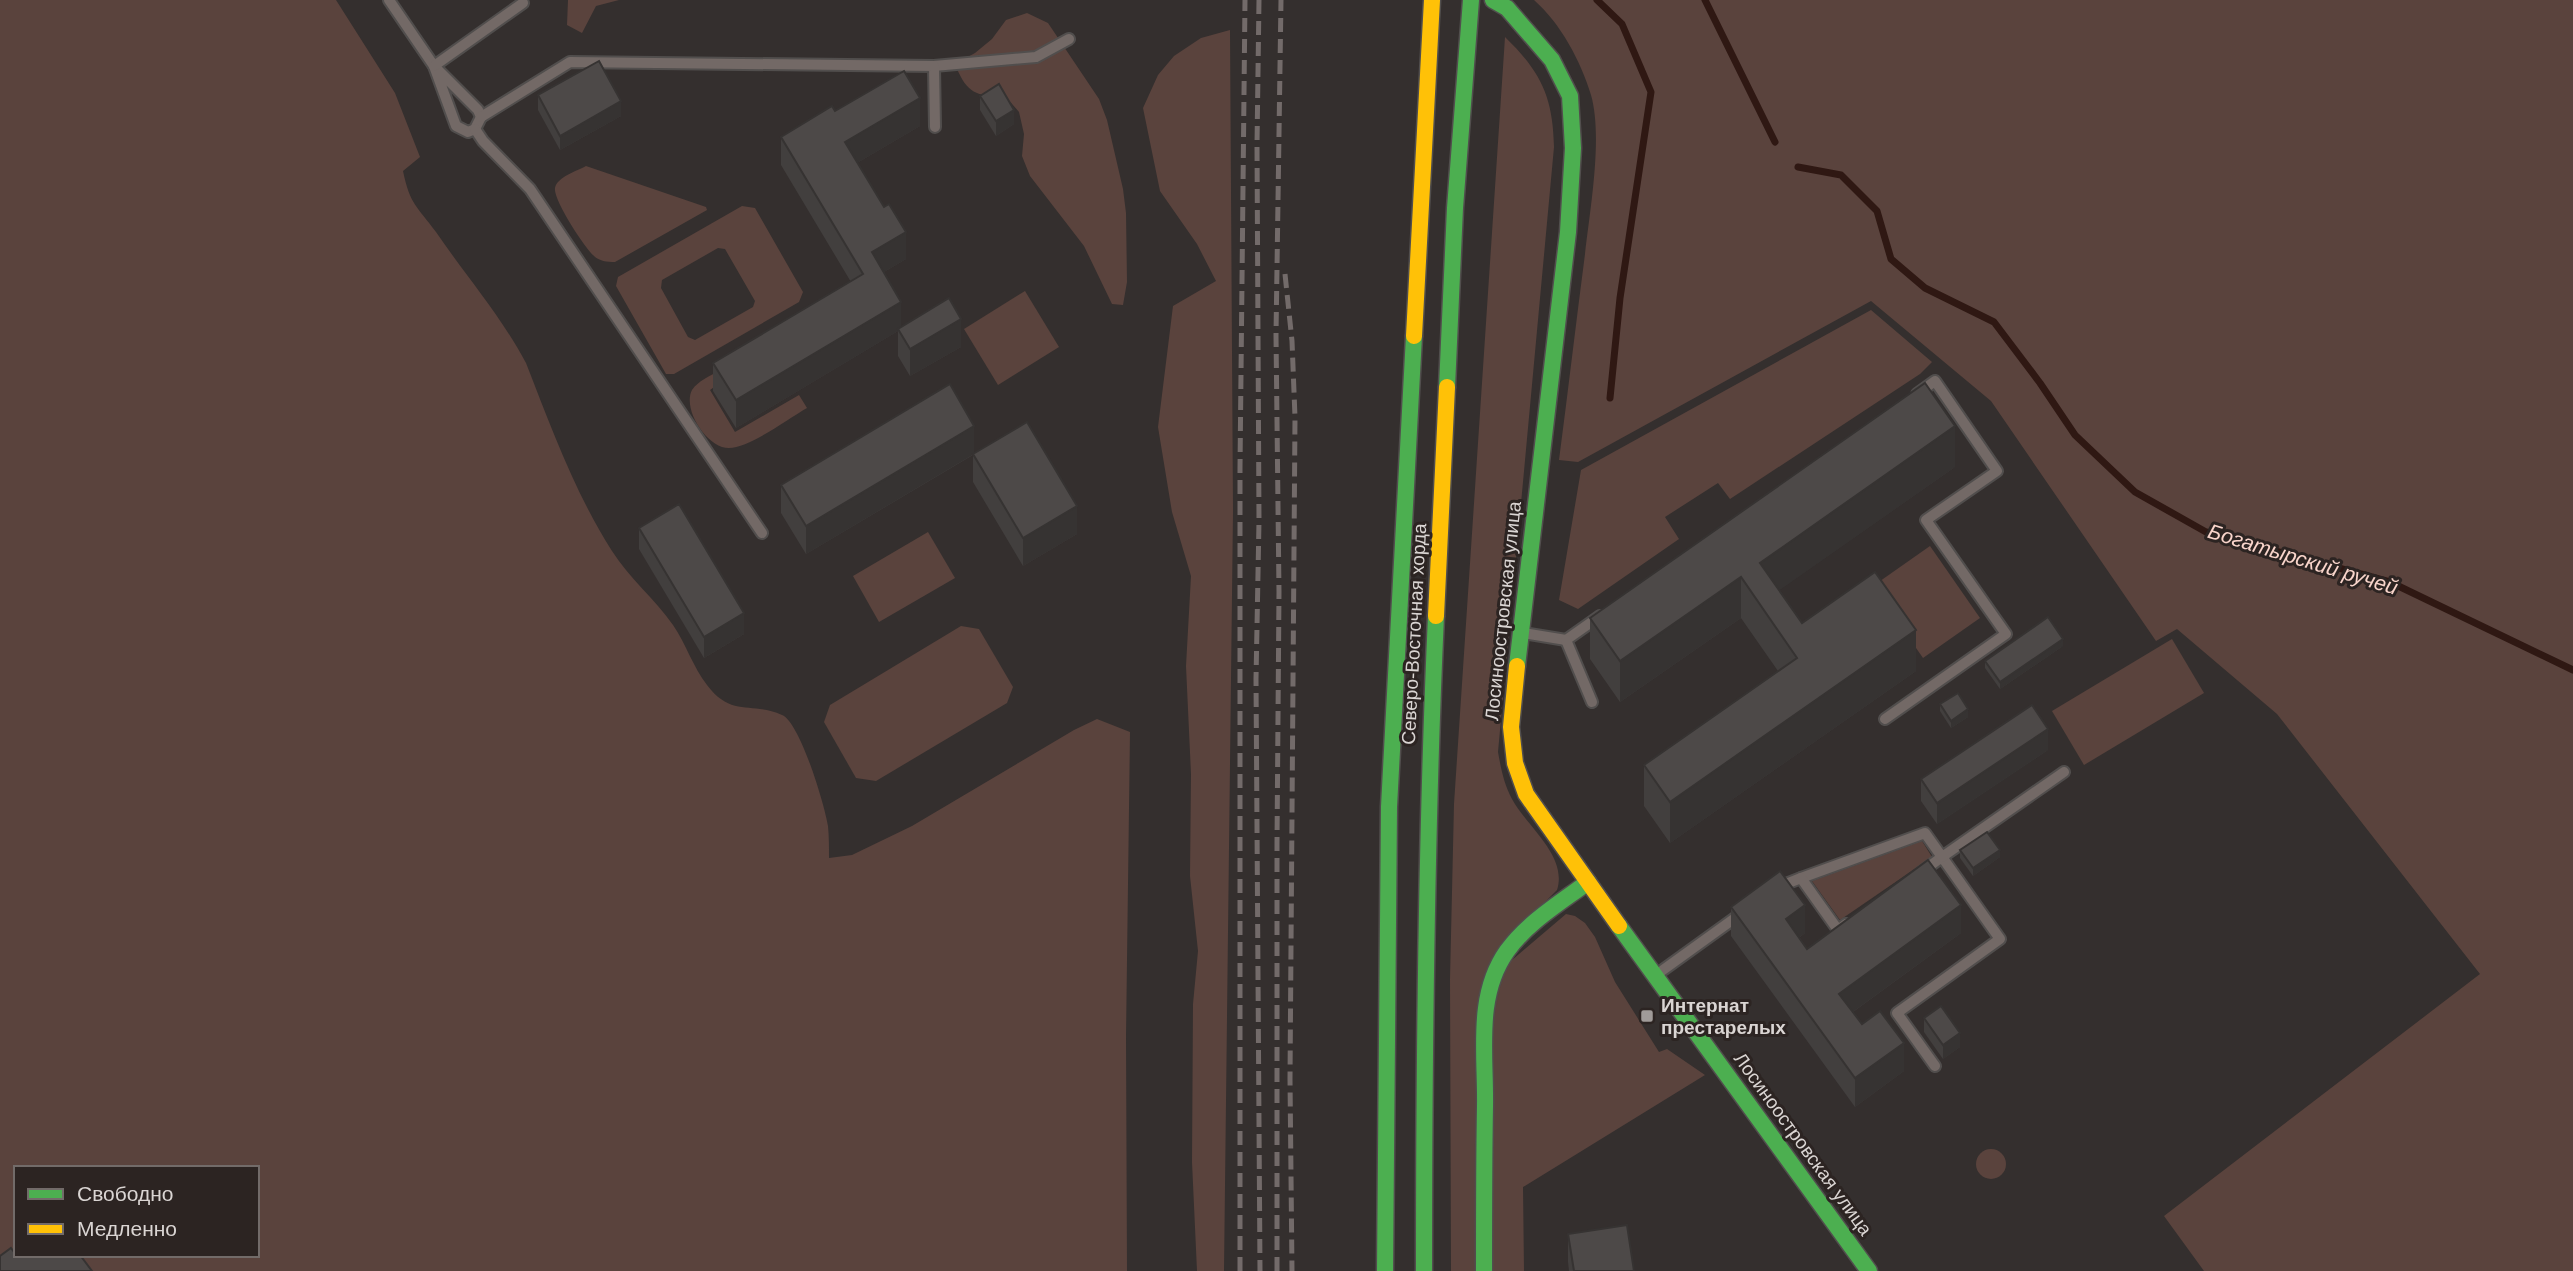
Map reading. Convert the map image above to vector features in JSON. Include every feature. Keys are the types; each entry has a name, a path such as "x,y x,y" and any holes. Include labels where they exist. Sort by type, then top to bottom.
{"main road":[{"name":"Северо-Восточная хорда","path":"1385,1271 1389,807 1432,0"},
{"name":"Северо-Восточная хорда","path":"1424,1271 1424,976 1428,787 1455,208 1471,0"},
{"name":"Лосиноостровская улица","path":"1500,4 1552,60 1570,96 1573,148 1568,232 1511,727 1515,763 1526,794 1869,1271"},
{"path":"1484,1271 1485,1028 1492,980 1499,963 1525,930 1588,882"}],"lane":[{"path":"389,0 433,66 478,110 481,117"},
{"path":"433,66 523,3"},
{"path":"433,66 456,126 468,132 475,129 481,117 570,62 934,66 1036,57 1069,39"},
{"path":"934,66 935,127"},
{"path":"475,129 483,141 530,189 762,533"},
{"path":"1885,719 2006,635 1926,520 1997,471 1935,381 1912,397"},
{"path":"1520,632 1566,640 1611,608"},
{"path":"1566,640 1592,702"},
{"path":"1911,879 2064,772"},
{"path":"1773,891 1784,883 1925,833 2000,939 1897,1013 1935,1066"},
{"path":"1801,878 1838,930 1859,915"},
{"path":"1655,976 1751,907"}],"shaded area":[{"path":"0,0 336,0 395,93 420,157 403,171 412,198 494,312 526,363 564,459 599,529 619,561 673,625 702,678 716,695 725,702 771,711 789,721 804,748 822,801 828,826 829,858 852,855 912,826 1097,719 1130,732 1126,1037 1127,1271 0,1271"},
{"path":"568,0 619,0 596,6 582,33 567,25"},
{"path":"1534,0 2573,0 2573,1271 2204,1271 2164,1216 2480,974 2277,714 2177,629 2156,641 1991,401 1871,301 1578,462 1559,460 1592,195 1596,131 1591,95 1575,56 1553,20"},
{"path":"1027,13 1048,23 1099,99 1107,120 1126,213 1127,282 1123,305 1112,304 1084,246 1030,176 1022,156 1024,134 1019,112 1005,96 973,91 963,81 955,64 992,39 1006,20"},
{"path":"1230,30 1233,511 1224,1271 1197,1271 1192,1162 1193,1004 1198,951 1190,876 1191,774 1186,666 1191,576 1172,512 1158,427 1173,306 1216,281 1197,244 1160,191 1143,108 1158,75 1174,56 1201,38"},
{"path":"1505,37 1528,62 1543,86 1551,114 1554,147 1498,752 1509,793 1552,854 1559,877 1557,890 1506,941 1477,1271 1451,1271 1450,979 1454,804"},
{"path":"586,166 706,207 707,210 615,262 601,260 589,251 577,233 564,212 555,188 559,181"},
{"path":"742,206 755,208 803,292 799,302 674,374 666,374 616,286 618,277","holes":["718,248 725,249 755,301 753,307 695,340 688,337 661,288 662,280"]},
{"path":"1025,291 1059,347 998,385 964,329"},
{"path":"1871,310 1932,362 1920,374 1730,499 1718,483 1665,517 1679,539 1578,609 1559,600 1581,470"},
{"path":"719,371 724,380 710,390 735,432 799,395 807,408 747,443 729,448 721,446 705,435 690,407 692,390"},
{"path":"928,532 955,578 879,622 853,576"},
{"path":"1930,546 1980,618 1923,658 1873,586"},
{"path":"961,626 979,629 1013,687 1007,703 876,781 856,778 824,722 830,705"},
{"path":"2172,639 2204,693 2084,765 2052,711"},
{"path":"1922,841 1932,857 1840,920 1812,881"},
{"path":"1566,914 1585,923 1595,937 1615,982 1659,1052 1667,1049 1705,1075 1523,1187 1524,1271 1489,1271 1492,1029 1505,966"},
{"path":"1991,1149 2002,1153 2006,1164 2002,1175 1991,1179 1980,1175 1976,1164 1980,1153"}],"building":[{"path":"599,61 621,101 560,136 538,95"},
{"path":"904,71 920,98 845,142 884,207 889,204 906,232 872,252 901,302 736,400 713,363 863,274 781,137 832,106 835,111"},
{"path":"999,84 1014,110 996,121 980,96"},
{"path":"949,298 961,319 910,349 898,329"},
{"path":"1925,383 1955,426 1760,563 1802,623 1875,572 1916,630 1670,802 1644,765 1797,658 1741,577 1620,661 1590,618"},
{"path":"950,384 974,426 806,526 781,485"},
{"path":"1027,422 1077,506 1023,538 973,454"},
{"path":"679,504 744,613 704,637 639,528"},
{"path":"2048,617 2063,639 2000,682 1985,661"},
{"path":"1958,693 1968,709 1951,721 1940,704"},
{"path":"2032,705 2048,729 1937,803 1921,779"},
{"path":"1987,832 2000,850 1973,868 1960,850"},
{"path":"1928,860 1961,905 1839,994 1862,1024 1880,1011 1904,1043 1855,1078 1731,907 1780,871 1805,905 1786,919 1807,949"},
{"path":"1941,1006 1960,1033 1943,1045 1924,1018"},
{"path":"1627,1225 1634,1271 1574,1271 1568,1234"},
{"path":"11,1248 14,1257 82,1257 92,1271 0,1271 0,1256"}],"waterway":[{"path":"1597,0 1622,24 1651,92 1620,298 1610,398"},
{"name":"Богатырский ручей","path":"1705,0 1775,142"},
{"name":"Богатырский ручей","path":"1798,167 1841,175 1877,211 1891,259 1925,288 1994,322 2075,435 2135,492 2206,532 2390,582 2573,670"}],"railway":[{"path":"1240,1271 1240,468 1245,0"},
{"path":"1259,0 1259,521 1256,679 1260,1271"},
{"path":"1277,1271 1279,592 1276,335 1281,0"},
{"path":"1285,274 1292,341 1295,417 1290,1079 1292,1271"}],"traffic: fast":[{"path":"1447,387 1455,208 1471,0"},
{"path":"1493,0 1507,8 1552,60 1570,96 1573,148 1568,232 1517,666"},
{"path":"1385,1271 1389,807 1414,336"},
{"path":"1424,1271 1426,944 1436,616"},
{"path":"1484,1271 1484,1026 1490,987 1497,968 1515,941 1545,914 1588,882"},
{"path":"1619,926 1869,1271"}],"traffic: slow":[{"path":"1414,336 1432,0"},
{"path":"1436,616 1447,387"},
{"path":"1517,666 1511,727 1515,763 1526,794 1619,926"}],"place":[{"name":"Интернат престарелых","path":"1647,1016"}]}
